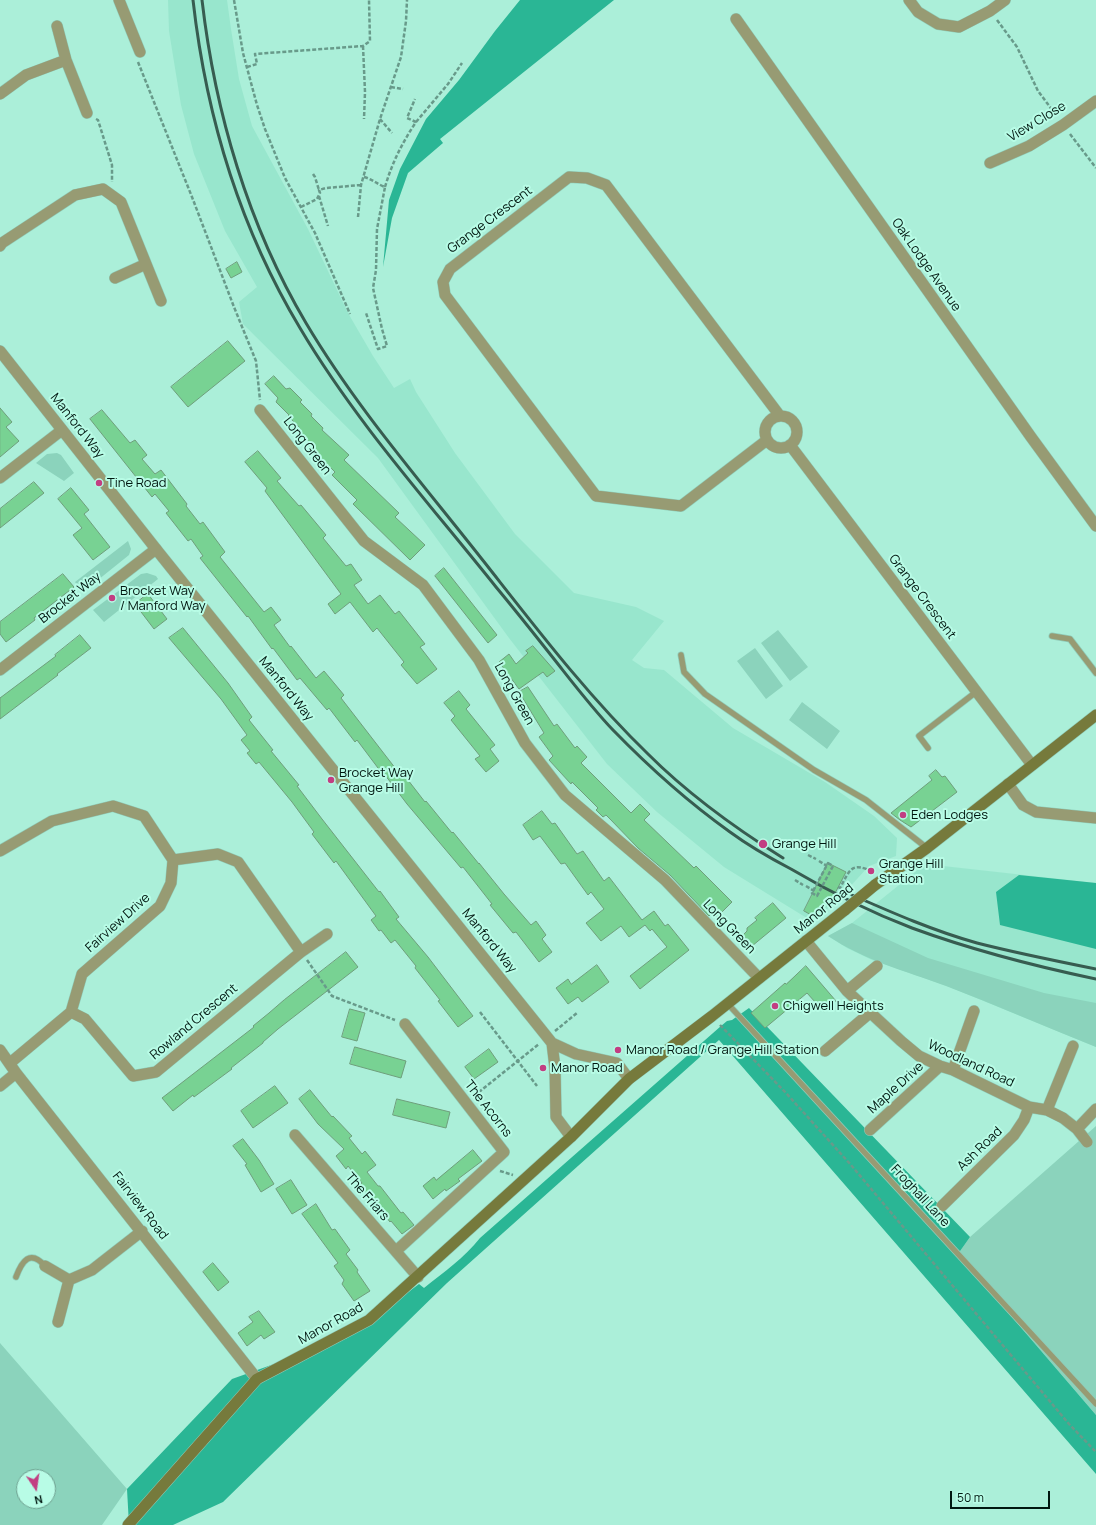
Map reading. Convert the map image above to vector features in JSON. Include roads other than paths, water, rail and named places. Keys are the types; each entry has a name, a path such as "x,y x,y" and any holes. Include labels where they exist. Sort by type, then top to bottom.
{"main road":[{"name":"Manor Road","path":"128,1525 258,1380 369,1320 571,1137 629,1079 712,1016 880,882 927,848 1096,715"}],"street":[{"path":"119,0 140,52"},
{"path":"909,0 918,12 938,24 959,27 990,11 1006,0"},
{"name":"Oak Lodge Avenue","path":"736,19 1031,437 1096,526"},
{"path":"57,26 66,60 87,113"},
{"path":"0,94 26,75 66,60"},
{"name":"View Close","path":"990,163 1029,146 1096,100"},
{"name":"Grange Crescent","path":"767,440 681,506 596,496 445,295 443,282 450,269 569,178 587,178 606,184 780,416 790,418 796,426 796,437 790,445 1032,765"},
{"path":"1,243 75,195 103,189 121,202 161,301"},
{"path":"115,278 146,264"},
{"name":"Manford Way","path":"0,351 156,549 550,1040 576,1054 617,1063 629,1079"},
{"name":"Long Green","path":"260,410 364,542 423,585 479,660 525,742 565,795 665,880 759,978"},
{"path":"780,416 774,417 766,424 765,430 767,440 775,447 780,448 790,445"},
{"path":"0,478 62,430"},
{"name":"Brocket Way","path":"0,670 156,549"},
{"path":"1008,784 1023,805 1036,812 1096,818"},
{"path":"0,851 52,821 113,806 144,816 173,860 218,854 238,862 302,952"},
{"name":"Fairview Drive","path":"71,1012 82,974 160,906 171,883 173,860"},
{"name":"Rowland Crescent","path":"71,1012 85,1019 133,1076 156,1072 302,952 327,934"},
{"name":"Woodland Road","path":"806,941 847,990 919,1056 940,1066 953,1070 1029,1107 1047,1110 1063,1118 1077,1128 1087,1142"},
{"path":"847,990 877,966"},
{"path":"953,1070 974,1011"},
{"path":"0,1086 13,1068 71,1012"},
{"path":"825,1051 871,1012"},
{"name":"The Acorns","path":"396,1251 504,1152 405,1024"},
{"path":"550,1040 555,1068 556,1117 571,1137"},
{"path":"1047,1110 1073,1046"},
{"name":"Fairview Road","path":"0,1050 258,1380"},
{"name":"Maple Drive","path":"870,1130 940,1066"},
{"name":"Ash Road","path":"942,1206 1014,1135 1024,1120 1029,1107"},
{"path":"1077,1128 1096,1109"},
{"name":"The Friars","path":"295,1135 418,1277"},
{"path":"69,1280 92,1270 142,1231"},
{"path":"45,1266 69,1280"},
{"path":"58,1322 69,1280"}],"lane":[{"path":"1052,636 1070,639 1096,673"},
{"path":"681,655 684,672 705,694 814,770 866,800 927,848"},
{"path":"928,748 918,736 976,692"},
{"name":"Froghall Lane","path":"727,1003 1096,1404"},
{"path":"16,1277 23,1262 29,1258 40,1260 45,1266"}],"railway":[{"path":"193,0 207,86 229,170 243,211 260,251 300,328 344,396 369,429 419,493 605,722 655,771 714,821 760,852 835,894 881,915 935,936 1003,957 1096,979"},
{"path":"202,0 216,84 225,126 237,167 267,247 285,286 326,355 347,386 392,446 544,637 605,709 626,732 679,783 712,810 783,858"},
{"path":"852,895 945,933 977,943 1096,969"}],"place":[{"name":"Tine Road","path":"99,483"},
{"name":"Brocket Way / Manford Way","path":"112,598"},
{"name":"Brocket Way Grange Hill","path":"331,780"},
{"name":"Eden Lodges","path":"903,815"},
{"name":"Grange Hill","path":"763,844"},
{"name":"Grange Hill Station","path":"871,871"},
{"name":"Chigwell Heights","path":"775,1006"},
{"name":"Manor Road / Grange Hill Station","path":"618,1050"},
{"name":"Manor Road","path":"543,1068"}]}
